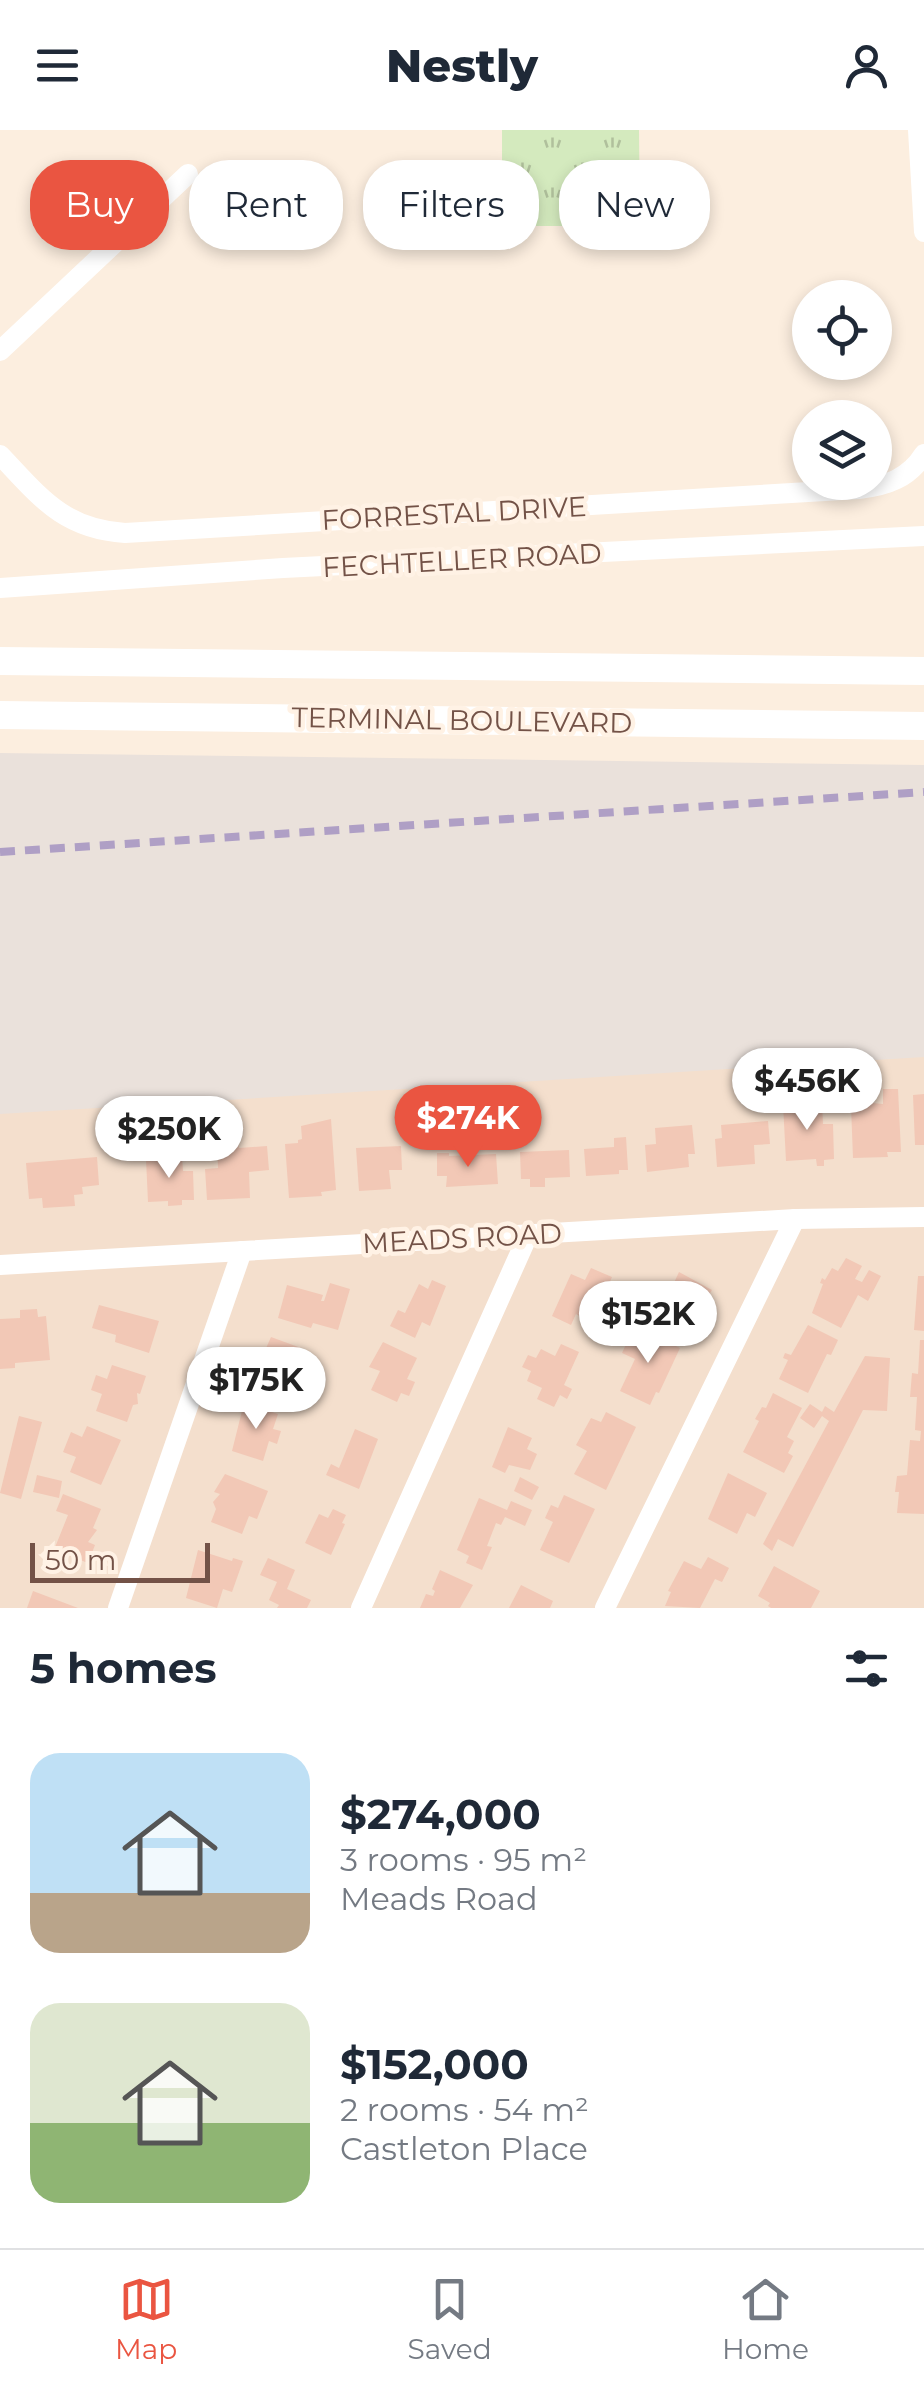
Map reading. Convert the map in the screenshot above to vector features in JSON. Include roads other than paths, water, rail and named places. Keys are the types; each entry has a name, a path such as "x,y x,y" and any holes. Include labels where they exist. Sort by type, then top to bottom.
{"main road":[{"name":"TERMINAL BOULEVARD","path":"0,660 924,671"},
{"name":"TERMINAL BOULEVARD","path":"0,716 924,726"}],"street":[{"path":"918,130 924,232"},
{"path":"0,351 188,174"},
{"name":"FORRESTAL DRIVE","path":"0,454 57,512 78,524 125,533 859,489 893,482 906,475 924,454"},
{"name":"FECHTELLER ROAD","path":"0,588 283,568 924,536"},
{"name":"MEADS ROAD","path":"0,1265 795,1219 924,1217"},
{"path":"604,1608 795,1219"},
{"path":"361,1608 529,1234"},
{"path":"118,1608 242,1250"}],"railway":[{"path":"0,852 924,792"}]}
